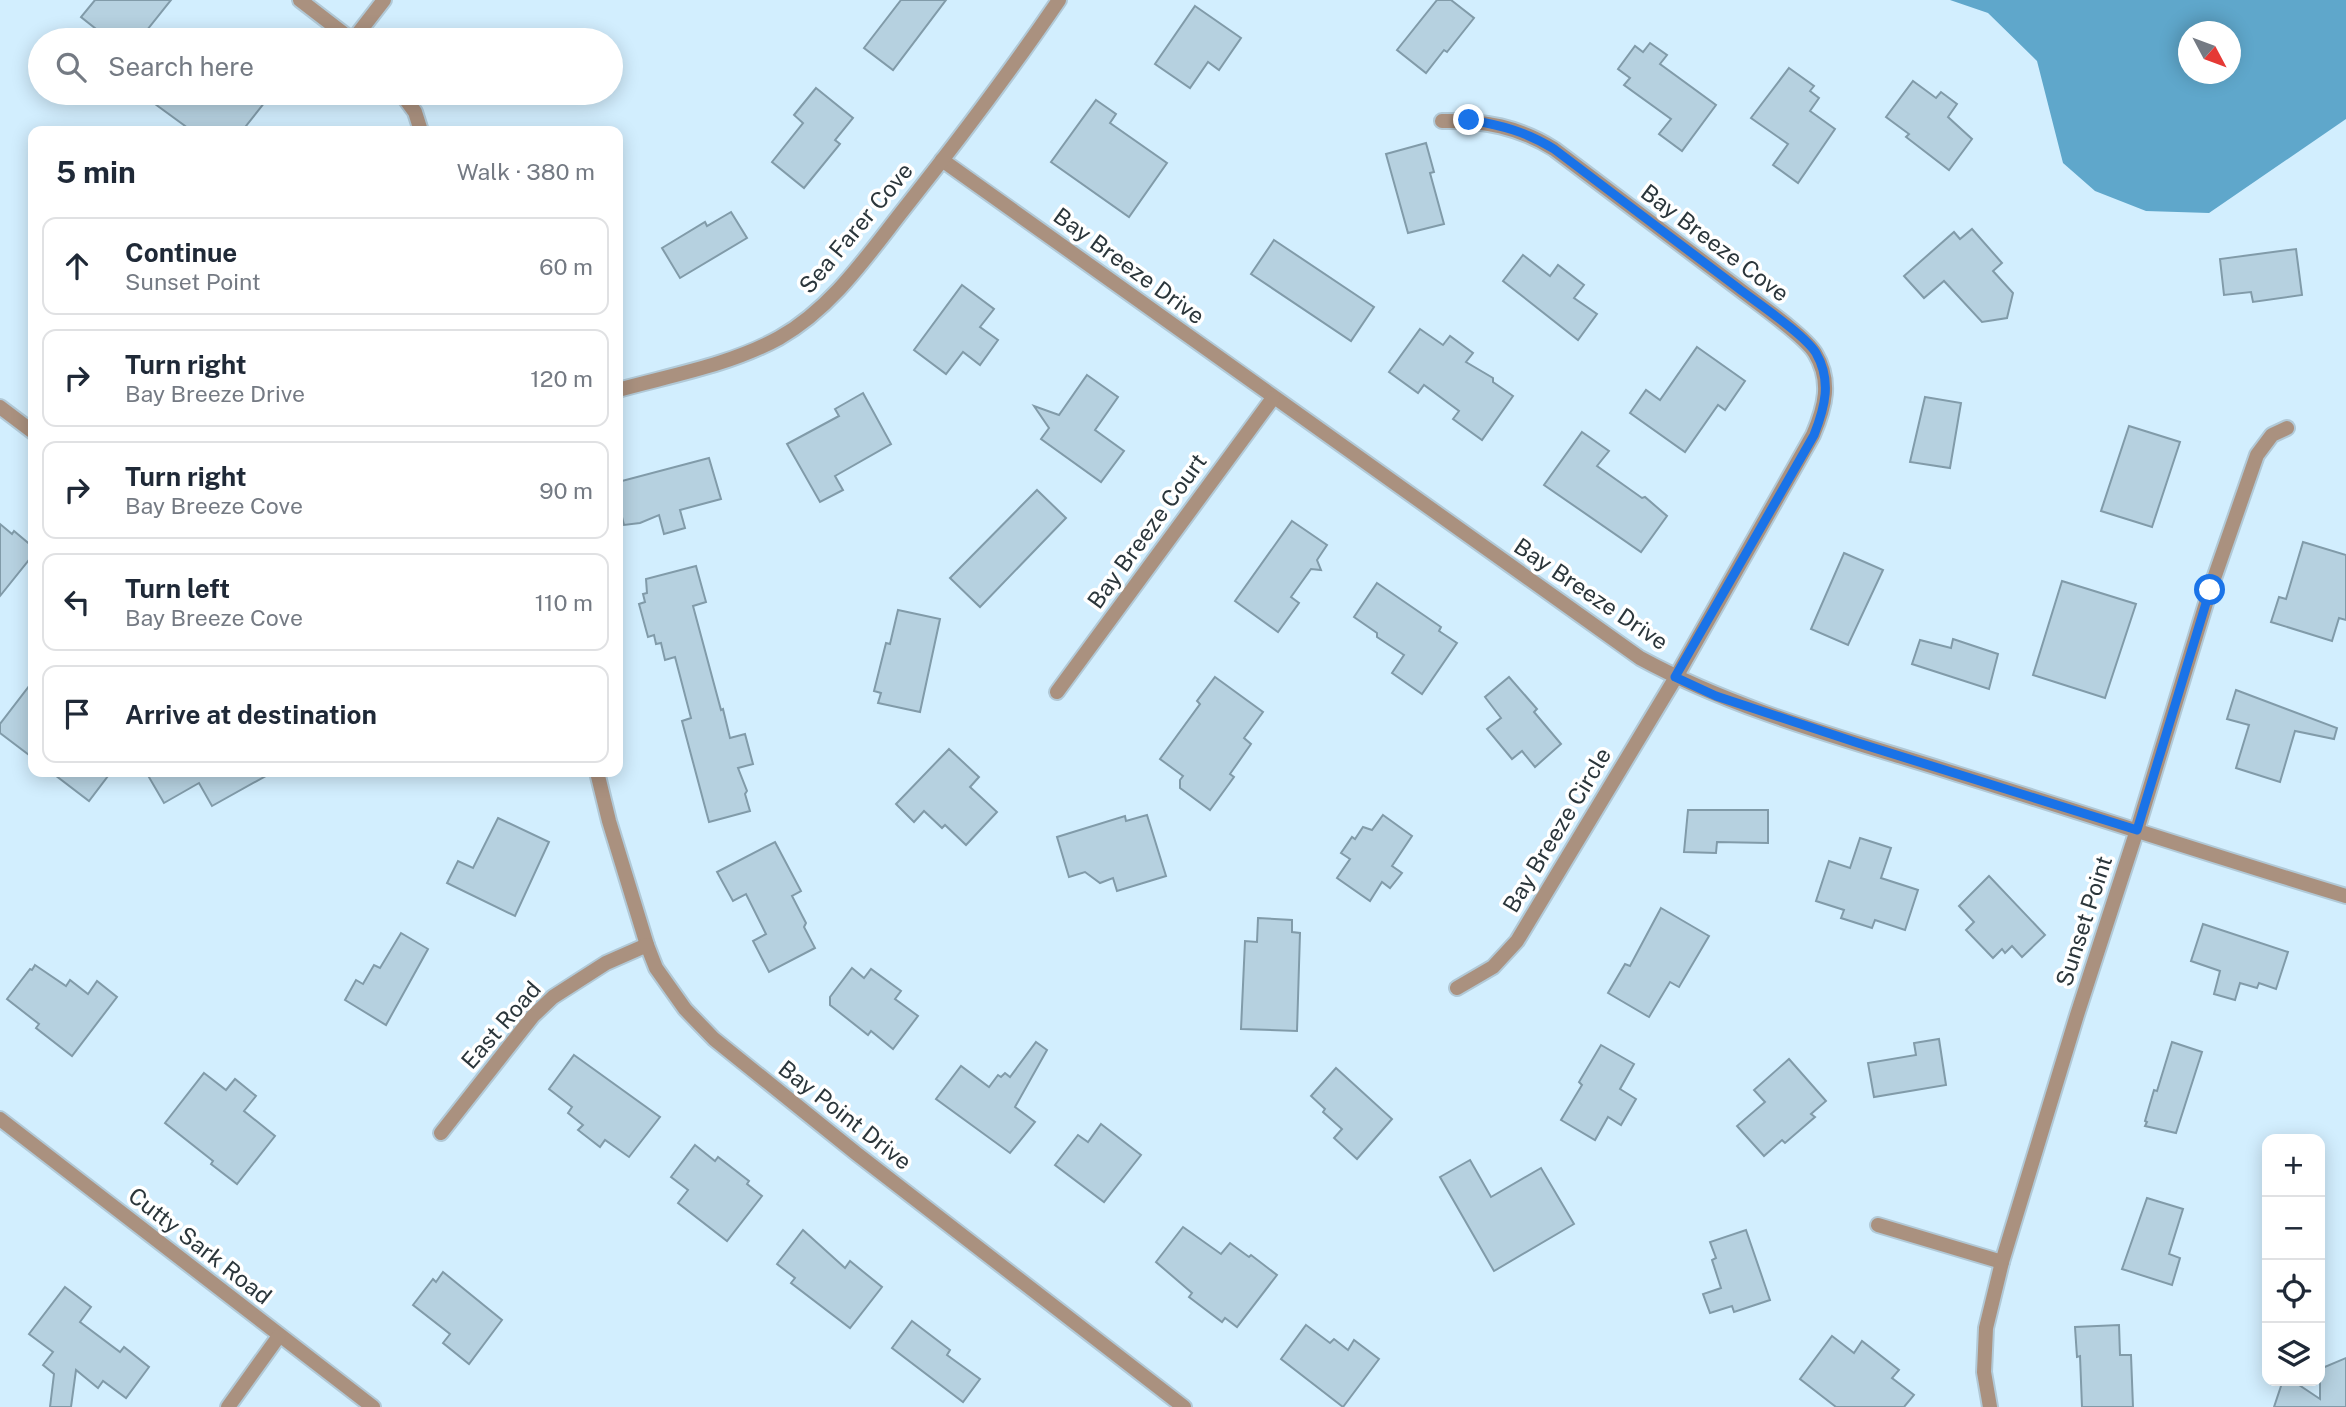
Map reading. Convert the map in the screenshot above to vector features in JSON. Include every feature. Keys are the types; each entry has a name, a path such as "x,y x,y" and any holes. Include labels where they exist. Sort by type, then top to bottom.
{"street":[{"path":"300,0 336,28"},
{"path":"362,28 384,0"},
{"name":"Sea Farer Cove","path":"623,389 734,358 780,337 806,319 841,288 942,160 1059,0"},
{"path":"410,105 419,126"},
{"name":"Bay Breeze Cove","path":"1442,121 1469,120 1502,125 1534,136 1554,149 1775,316 1814,351 1823,370 1827,390 1825,407 1814,435 1675,677"},
{"name":"Bay Breeze Drive","path":"942,160 1640,658 1675,677 1716,696 1845,739 2346,895"},
{"name":"Bay Breeze Court","path":"1057,692 1273,398"},
{"path":"0,407 28,428"},
{"name":"Sunset Point","path":"1990,1407 1984,1372 1986,1328 2002,1262 2210,590 2257,455 2272,435 2287,428"},
{"name":"Bay Breeze Circle","path":"1457,988 1493,967 1517,942 1675,677"},
{"name":"Bay Point Drive","path":"598,777 647,946 656,968 685,1010 714,1039 858,1154 1184,1407"},
{"name":"East Road","path":"441,1133 533,1016 553,996 606,963 647,946"},
{"name":"Cutty Sark Road","path":"0,1119 373,1407"},
{"path":"1878,1224 2002,1262"},
{"path":"228,1407 279,1336"}],"water":[{"path":"1950,0 2346,0 2346,119 2209,213 2146,211 2095,191 2063,163 2037,61 1988,13"}],"building":[{"path":"95,0 171,0 149,28 95,28 81,17"},
{"path":"901,0 946,0 893,70 864,48"},
{"path":"1437,0 1451,0 1474,18 1426,73 1397,50"},
{"path":"1195,6 1241,38 1219,70 1208,62 1190,88 1155,64"},
{"path":"1650,43 1667,55 1660,64 1716,105 1682,151 1659,134 1671,119 1624,85 1630,78 1618,69 1635,46 1643,52"},
{"path":"1789,68 1814,86 1810,91 1819,98 1810,111 1835,129 1798,183 1773,165 1788,144 1751,118"},
{"path":"1913,81 1936,98 1941,92 1957,104 1948,117 1972,139 1949,170 1906,137 1909,134 1886,117"},
{"path":"816,88 853,118 835,140 840,144 804,188 772,162 803,123 794,115"},
{"path":"1096,100 1116,114 1110,123 1167,163 1129,217 1051,162"},
{"path":"156,105 263,105 246,126 185,126"},
{"path":"1426,143 1434,172 1430,173 1444,224 1408,233 1386,154"},
{"path":"731,212 747,238 680,278 662,248 705,222 707,226"},
{"path":"1972,229 2002,263 1993,271 2013,293 2007,318 1982,322 1944,281 1924,298 1904,276 1954,232 1960,239"},
{"path":"1274,240 1374,307 1351,341 1251,274"},
{"path":"2296,249 2302,295 2253,302 2251,292 2224,295 2220,259"},
{"path":"1523,255 1550,276 1558,265 1584,285 1574,298 1597,314 1578,340 1503,281"},
{"path":"962,285 994,309 980,327 998,340 980,365 963,352 946,374 914,350"},
{"path":"1420,329 1443,345 1450,336 1473,353 1466,362 1493,378 1493,382 1513,396 1482,440 1453,419 1459,411 1424,385 1418,393 1389,372"},
{"path":"1697,347 1745,381 1725,410 1718,405 1685,452 1630,413 1646,390 1660,400"},
{"path":"1087,375 1118,397 1095,430 1124,451 1101,482 1041,439 1049,428 1034,406 1059,415"},
{"path":"863,393 891,444 835,476 843,490 820,502 787,444 839,416 835,409"},
{"path":"1925,397 1961,403 1950,468 1910,462"},
{"path":"2129,426 2180,442 2152,527 2101,511"},
{"path":"1582,432 1609,451 1597,466 1642,498 1645,497 1667,516 1641,552 1544,485"},
{"path":"709,458 721,499 680,510 685,528 664,534 659,515 640,523 624,525 623,481"},
{"path":"1037,490 1066,518 980,607 950,578"},
{"path":"1292,521 1327,545 1317,560 1321,570 1311,569 1291,597 1299,603 1278,632 1235,601"},
{"path":"0,524 28,543 28,561 0,596"},
{"path":"2303,542 2346,555 2346,620 2339,618 2332,641 2271,622 2279,597 2286,599"},
{"path":"1844,553 1883,570 1848,645 1811,629"},
{"path":"696,566 706,602 693,606 721,710 723,709 730,738 745,734 753,764 738,768 747,791 745,794 750,811 709,822 682,721 691,718 675,657 665,660 661,643 656,644 654,635 648,637 639,604 645,602 643,594 647,593 646,579"},
{"path":"2062,581 2136,604 2105,698 2033,675"},
{"path":"1377,583 1441,627 1439,631 1457,643 1422,694 1392,673 1404,655 1354,617"},
{"path":"898,610 940,619 920,712 878,703 881,693 874,691 886,643 890,644"},
{"path":"1953,639 1998,654 1989,689 1912,664 1920,640 1951,648"},
{"path":"1215,677 1263,712 1244,738 1251,744 1230,774 1234,777 1210,810 1180,788 1183,776 1160,759 1200,704 1197,701"},
{"path":"1509,677 1537,709 1534,712 1561,744 1535,767 1522,751 1512,759 1487,729 1501,718 1485,697"},
{"path":"28,688 28,754 0,733 0,724"},
{"path":"2236,690 2337,728 2334,739 2295,731 2280,782 2236,768 2249,725 2227,719"},
{"path":"949,749 979,777 970,787 997,812 966,845 945,825 942,828 924,811 914,822 896,804"},
{"path":"58,777 107,777 89,801"},
{"path":"149,777 264,777 212,806 199,783 164,803"},
{"path":"1688,810 1768,810 1768,843 1717,842 1716,853 1684,852"},
{"path":"1147,815 1166,876 1117,891 1113,878 1100,883 1085,872 1069,877 1057,837 1125,816 1126,821"},
{"path":"1383,815 1412,836 1392,866 1402,873 1390,888 1382,882 1370,901 1337,878 1350,859 1341,853 1352,837 1355,839 1363,827 1372,830"},
{"path":"498,818 549,842 515,916 447,883 458,861 473,868"},
{"path":"1860,838 1891,848 1881,878 1918,890 1905,930 1875,920 1872,928 1841,918 1844,910 1816,901 1829,861 1850,868"},
{"path":"775,842 801,891 792,896 815,948 769,972 753,941 766,934 746,894 733,901 717,872"},
{"path":"1989,876 2045,935 2022,957 2012,946 2005,953 2002,949 1993,958 1966,930 1974,922 1959,906"},
{"path":"1661,908 1709,936 1679,987 1670,982 1649,1017 1608,993 1625,964 1630,966"},
{"path":"1258,918 1292,920 1292,932 1300,933 1297,1031 1241,1029 1245,941 1257,942"},
{"path":"2203,924 2288,952 2276,989 2259,983 2257,988 2240,983 2235,1000 2214,994 2220,971 2191,961"},
{"path":"401,933 428,949 386,1025 345,1000 356,980 363,984 374,965 380,968"},
{"path":"35,965 66,986 70,980 88,994 97,981 117,997 72,1056 36,1028 39,1024 7,999"},
{"path":"852,968 864,978 871,969 901,991 895,999 918,1016 893,1049 871,1031 868,1035 830,1005 830,997"},
{"path":"1939,1039 1946,1085 1874,1097 1868,1063 1916,1055 1914,1043"},
{"path":"1036,1042 1047,1050 1015,1107 1035,1122 1010,1153 936,1099 961,1066 989,1087 998,1075 1001,1077 1005,1073 1010,1077"},
{"path":"2172,1042 2202,1052 2176,1133 2145,1126 2154,1090 2157,1091"},
{"path":"1601,1045 1634,1064 1620,1089 1636,1099 1621,1125 1608,1117 1595,1140 1561,1120"},
{"path":"574,1055 660,1117 629,1157 605,1140 600,1147 578,1130 583,1125 568,1113 572,1107 549,1089"},
{"path":"1789,1059 1826,1101 1811,1114 1815,1117 1785,1143 1782,1140 1764,1156 1737,1126 1765,1102 1754,1090"},
{"path":"1336,1068 1392,1119 1357,1159 1334,1138 1342,1129 1323,1112 1325,1109 1311,1096"},
{"path":"204,1073 226,1090 235,1079 256,1096 244,1111 275,1136 237,1184 165,1123"},
{"path":"1101,1124 1141,1155 1104,1202 1055,1165 1078,1135 1088,1142"},
{"path":"695,1145 715,1161 718,1157 749,1181 747,1184 762,1196 727,1241 678,1203 688,1190 671,1177"},
{"path":"1470,1160 1491,1197 1541,1168 1574,1224 1494,1271 1440,1177"},
{"path":"2147,1198 2183,1209 2169,1254 2180,1258 2172,1285 2122,1269"},
{"path":"1183,1227 1221,1254 1230,1243 1277,1275 1237,1327 1225,1318 1222,1322 1189,1297 1192,1293 1156,1262"},
{"path":"803,1230 845,1268 850,1261 882,1287 850,1328 791,1283 795,1278 777,1264"},
{"path":"1746,1230 1770,1300 1734,1312 1732,1306 1710,1313 1703,1294 1721,1288 1712,1260 1716,1258 1710,1242"},
{"path":"443,1272 502,1320 469,1364 443,1343 450,1334 413,1305 433,1279 436,1282"},
{"path":"65,1287 91,1307 80,1322 120,1352 124,1347 149,1367 126,1398 103,1381 98,1388 76,1370 71,1407 50,1407 54,1374 43,1365 53,1352 29,1334"},
{"path":"912,1321 950,1350 947,1355 980,1379 963,1402 892,1348"},
{"path":"1306,1325 1330,1343 1334,1339 1348,1350 1354,1340 1379,1359 1343,1407 1281,1359"},
{"path":"2119,1325 2120,1355 2131,1355 2133,1407 2082,1407 2080,1356 2077,1357 2075,1327"},
{"path":"1832,1336 1854,1353 1862,1341 1899,1370 1892,1378 1914,1395 1904,1407 1836,1407 1800,1379"},
{"path":"2346,1358 2346,1407 2274,1407 2281,1386 2300,1386 2320,1399 2320,1386 2325,1386 2325,1367"}],"route":[{"path":"1469,120 1502,125 1534,136 1554,149 1775,316 1814,351 1823,370 1827,390 1825,407 1814,435 1675,677 1716,696 2137,830 2210,590"}]}
